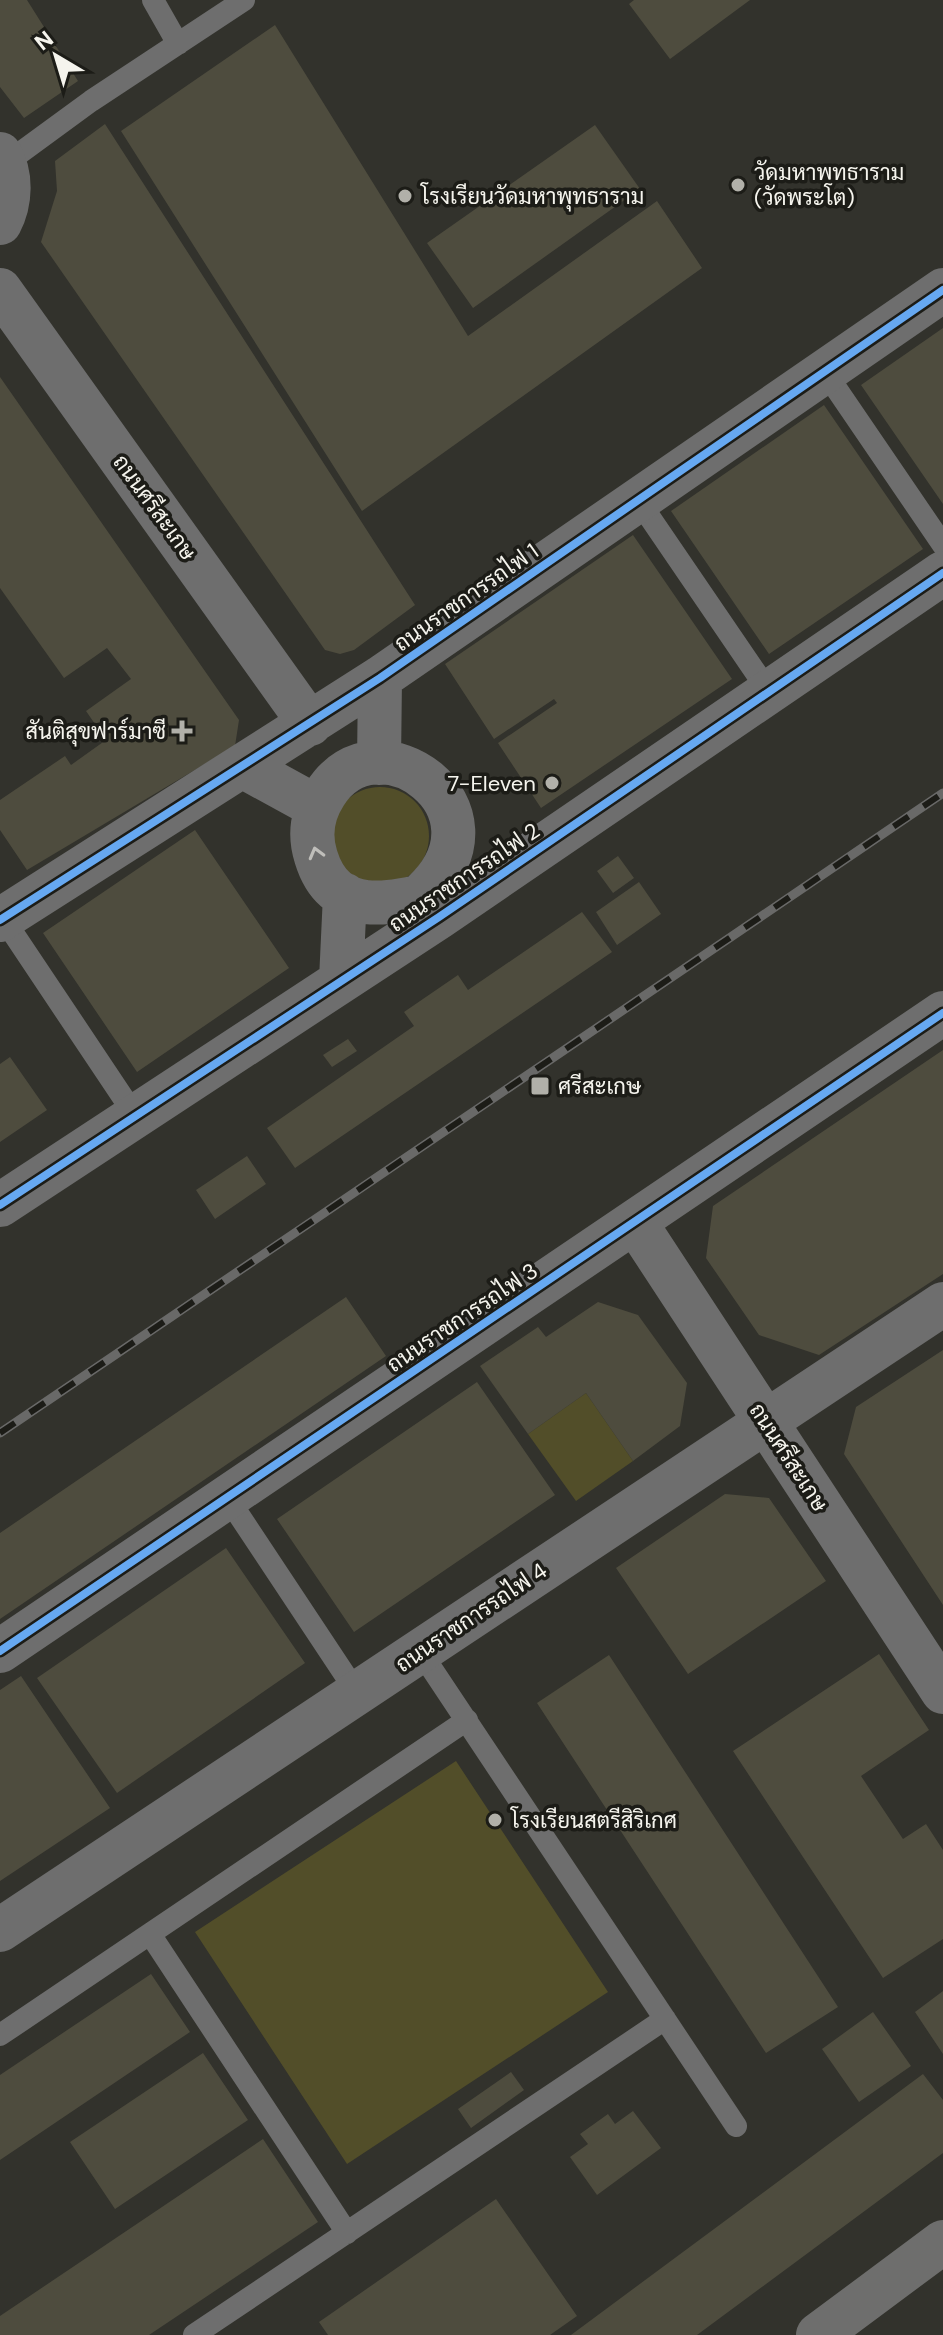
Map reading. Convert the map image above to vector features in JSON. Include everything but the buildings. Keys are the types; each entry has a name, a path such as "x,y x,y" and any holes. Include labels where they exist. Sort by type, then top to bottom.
{"main road":[{"path":"818,2335 943,2242"}],"street":[{"path":"0,223 9,189 3,159"},
{"name":"ถนนศรีสะเกษ","path":"0,290 310,724"},
{"name":"ถนนราชการรถไฟ 1","path":"2,919 380,678 943,290"},
{"name":"ถนนราชการรถไฟ 2","path":"0,1205 341,980 431,905 491,881 943,573"},
{"path":"379,763 380,678"},
{"path":"379,763 399,765 433,783 453,819 454,840 431,905 364,903 345,895 329,882 315,855 312,825 317,807 327,789 359,766 379,763"},
{"path":"244,767 317,807"},
{"path":"341,980 345,895"},
{"name":"ถนนราชการรถไฟ 3","path":"0,1651 943,1013"},
{"name":"ถนนศรีสะเกษ","path":"635,1222 943,1692"},
{"name":"ถนนราชการรถไฟ 4","path":"0,1930 943,1304"}],"lane":[{"path":"153,0 178,44"},
{"path":"3,159 244,0"},
{"path":"825,372 943,545"},
{"path":"638,500 769,692"},
{"path":"2,919 134,1114"},
{"path":"227,1497 357,1693"},
{"path":"420,1651 736,2126"},
{"path":"0,2035 467,1720"},
{"path":"150,1934 347,2233"},
{"path":"194,2335 665,2019"}],"shaded area":[{"path":"380,787 407,795 421,809 429,836 421,863 407,877 380,885 353,877 339,863 331,836 339,809 353,795"},
{"path":"586,1393 633,1461 576,1501 528,1434"},
{"path":"456,1761 608,1992 347,2164 195,1932"}],"railway":[{"path":"0,1433 943,793"}],"cycle path":[{"path":"0,920 380,678 943,290"},
{"path":"0,1205 439,917 943,573"},
{"path":"0,1651 943,1013"}],"place":[{"name":"วัดมหาพุทธาราม (วัดพระโต)","path":"738,185"},
{"name":"โรงเรียนวัดมหาพุทธาราม","path":"405,196"},
{"name":"สันติสุขฟาร์มาซี","path":"182,731"},
{"name":"7-Eleven","path":"552,783"},
{"name":"ศรีสะเกษ","path":"540,1086"},
{"name":"โรงเรียนสตรีสิริเกศ","path":"495,1820"}]}
